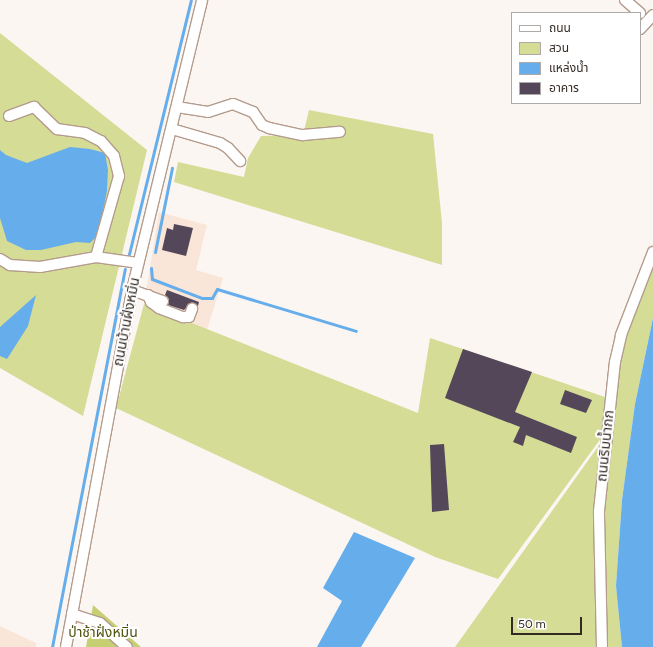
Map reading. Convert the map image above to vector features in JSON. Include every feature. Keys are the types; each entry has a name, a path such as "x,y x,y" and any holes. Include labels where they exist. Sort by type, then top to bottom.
{"street":[{"name":"ถนนบ้านฝั่งหมิ่น","path":"66,647 132,290 202,0"},
{"path":"624,0 639,12"},
{"path":"641,13 651,18 641,28"},
{"path":"177,107 208,112 233,104 253,112 262,125 269,128 303,135 340,132"},
{"path":"9,116 34,107 57,130 84,133 101,140 114,156 119,176 96,257"},
{"path":"172,129 220,143 228,148 240,161"},
{"name":"ถนนริมน้ำกก","path":"602,647 599,512 615,362 621,335 653,252"},
{"path":"0,259 10,265 40,267 96,257 138,263"},
{"path":"132,290 163,301"},
{"path":"148,296 151,302 159,308 183,317 189,317 192,309"},
{"path":"72,614 100,623 127,647"}],"shaded area":[{"path":"159,212 207,225 196,270 223,278 207,330 144,304"},
{"path":"0,626 36,643 36,647 0,647"}],"green space":[{"path":"0,33 147,150 83,416 0,368"},
{"path":"309,110 433,134 442,223 442,265 174,182 178,162 244,177 248,158 261,136 303,135"},
{"path":"653,252 653,318 635,404 622,500 616,586 622,647 455,647 607,434 607,430 498,579 435,557 116,408 144,304 418,413 430,338 611,399 621,335"},
{"name":"ป่าช้าฝั่งหมิ่น","path":"93,605 141,647 86,647"}],"water":[{"path":"70,147 90,149 105,153 108,170 107,191 98,235 90,243 76,242 41,250 26,250 7,241 0,218 0,150 6,155 27,163"},
{"path":"36,295 28,326 7,359 0,356 0,327"},
{"path":"653,318 653,647 622,647 616,586 622,500 635,404"},
{"path":"354,532 415,558 361,647 317,647 342,601 323,588"}],"building":[{"path":"174,224 193,228 186,256 162,250 167,228 173,230"},
{"path":"167,290 199,302 198,306 191,303 184,310 168,305 169,299 165,295"},
{"path":"463,349 532,372 515,412 577,437 571,453 526,435 523,446 513,442 520,427 445,398"},
{"path":"565,390 592,400 586,413 560,404"},
{"path":"444,444 449,510 432,512 430,445"}],"waterway":[{"path":"129,254 191,0"},
{"path":"155,252 172,168"},
{"path":"151,268 152,279 202,298 212,298 217,289 356,331"},
{"path":"52,647 125,269"}]}
